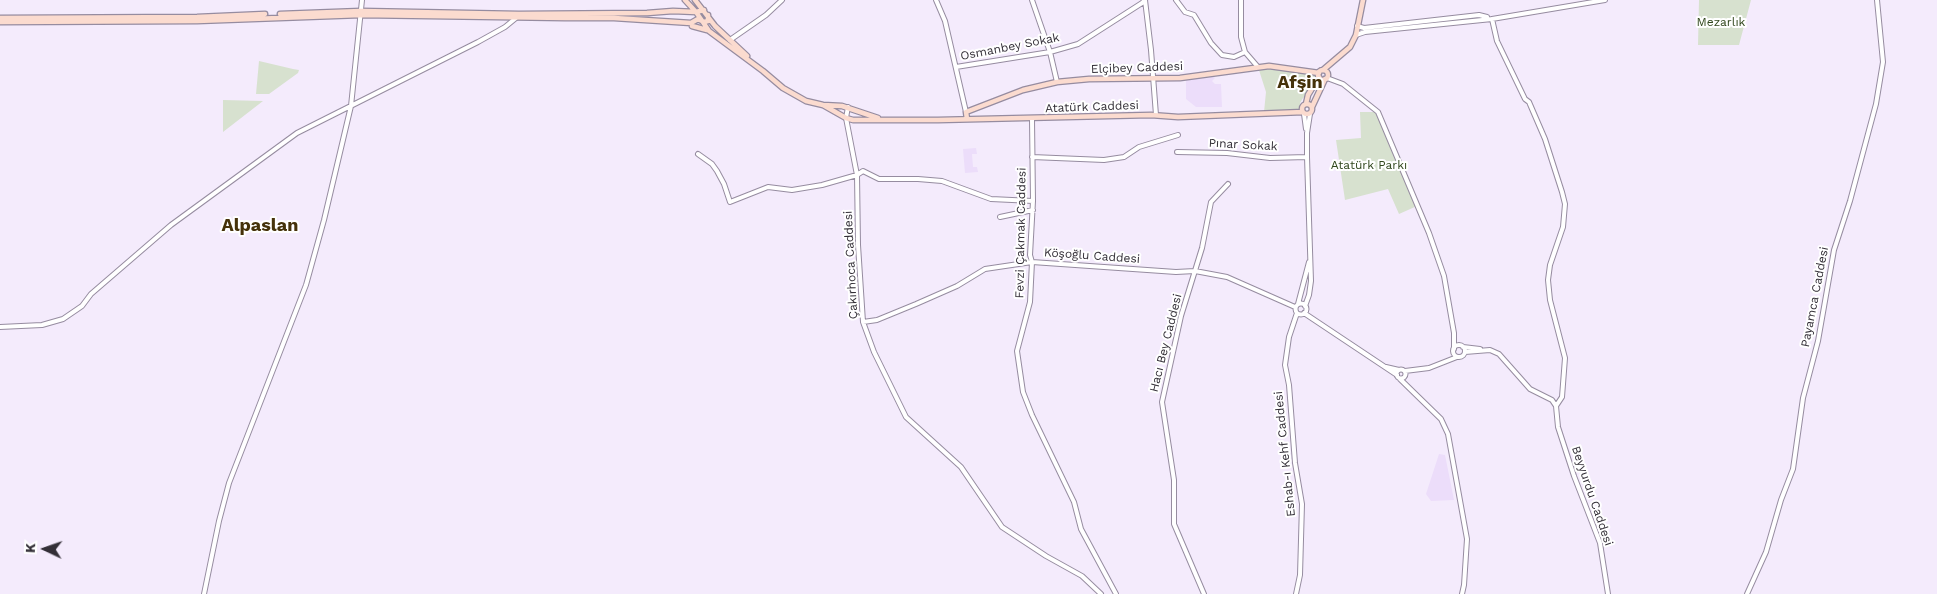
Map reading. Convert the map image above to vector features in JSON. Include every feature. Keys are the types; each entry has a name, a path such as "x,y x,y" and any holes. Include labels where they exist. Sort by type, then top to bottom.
{"main road":[{"name":"Atatürk Caddesi","path":"685,0 704,22 709,31 783,88 806,101 823,105 848,107 883,119"},
{"path":"695,0 715,26 763,71"},
{"path":"1303,113 1302,108 1306,104 1308,95 1336,58 1350,47 1356,35 1362,0"},
{"path":"0,20 197,21 361,13 647,13 696,12 704,10"},
{"path":"361,13 516,18 614,18 687,23 698,19 704,22 708,21 708,15"},
{"path":"692,26 709,31"},
{"name":"Elçibey Caddesi","path":"966,112 1023,90 1058,82 1089,79 1180,78 1269,66 1323,75"},
{"path":"1310,114 1323,75"},
{"path":"1306,104 1312,107"},
{"name":"Atatürk Caddesi","path":"823,105 846,118 883,119 1032,119 1156,115 1178,117 1310,114"},
{"path":"966,112 967,119"}],"street":[{"path":"204,594 218,521 230,483 306,285 338,165 351,106 362,0"},
{"path":"730,40 766,15 782,0"},
{"path":"936,0 945,21 966,112"},
{"path":"1032,0 1058,82"},
{"path":"1145,0 1156,115"},
{"name":"Osmanbey Sokak","path":"956,67 1050,52 1078,44 1145,0"},
{"path":"1176,0 1185,12 1194,15 1211,43 1222,56 1234,57 1245,52"},
{"path":"1241,0 1240,29 1245,52 1258,67"},
{"path":"1356,35 1364,32 1492,18 1605,0"},
{"name":"Payamca Caddesi","path":"1747,594 1766,552 1781,500 1793,469 1803,398 1818,341 1834,250 1850,201 1876,104 1883,62 1877,0"},
{"path":"1357,26 1364,28 1479,15 1492,18"},
{"path":"0,327 42,324 63,319 82,306 91,294 160,234 297,133 478,42 505,27 516,18"},
{"path":"1444,361 1462,346 1490,350 1499,354 1530,389 1552,400 1556,406 1562,397 1565,358 1550,300 1548,280 1550,265 1563,227 1565,204 1545,139 1529,102 1525,99 1497,41 1492,18"},
{"path":"1323,75 1343,84 1378,112 1429,233 1444,276 1454,333 1454,351 1457,357"},
{"name":"Çakırhoca Caddesi","path":"848,107 846,118 857,175 858,245 863,322 874,352 906,417 961,467 1002,526 1046,556 1082,576 1101,594"},
{"path":"1303,113 1307,133"},
{"path":"1304,313 1311,281 1307,156 1307,133 1310,114"},
{"name":"Fevzi Çakmak Caddesi","path":"1032,119 1033,210 1030,255 1032,262 1030,302 1017,351 1023,392 1032,415 1074,502 1081,529 1116,594"},
{"path":"1032,157 1104,160 1124,157 1139,147 1178,135"},
{"name":"Pınar Sokak","path":"1177,152 1228,153 1270,158 1307,156"},
{"path":"698,154 712,164 724,184 730,202 768,187 792,190 822,185 857,175 863,171 879,178 942,181 984,198 1033,201"},
{"name":"Hacı Bey Caddesi","path":"1204,594 1174,524 1174,480 1162,402 1181,316 1195,271 1211,202 1228,184"},
{"path":"1000,217 1033,210"},
{"path":"1310,258 1297,305 1297,313 1304,313 1398,377 1441,419 1448,434 1467,539 1462,594"},
{"name":"Köşoğlu Caddesi","path":"863,322 877,320 916,304 957,286 985,269 1032,262 1176,272 1195,271 1227,277 1297,305"},
{"path":"1300,295 1308,298"},
{"path":"1297,305 1302,304 1305,306"},
{"name":"Eshab-ı Kehf Caddesi","path":"1296,594 1300,575 1302,504 1295,463 1289,385 1285,365 1289,337 1297,313"},
{"path":"1454,333 1465,352"},
{"path":"1465,352 1490,350"},
{"path":"1398,377 1429,368 1444,361 1462,357 1465,352"},
{"path":"1384,367 1399,370 1405,375 1412,389"},
{"path":"1398,377 1399,370"},
{"path":"1552,400 1562,397"},
{"name":"Beyyurdu Caddesi","path":"1556,406 1558,427 1574,476 1600,543 1608,594"}],"shaded area":[{"path":"1211,75 1215,78 1212,81 1215,84 1221,84 1222,107 1196,107 1186,99 1186,80 1191,77"},
{"path":"976,148 977,154 972,154 973,167 977,167 978,172 965,173 963,149"},
{"path":"1439,454 1445,455 1454,500 1431,501 1426,494"}],"green space":[{"name":"Mezarlık","path":"1699,0 1751,0 1739,45 1698,45"},
{"path":"259,61 299,70 298,73 269,94 256,94"},
{"path":"1258,67 1319,73 1308,95 1300,103 1300,109 1264,112 1266,92"},
{"path":"223,100 263,101 223,132"},
{"name":"Atatürk Parkı","path":"1360,112 1378,112 1417,206 1399,214 1388,189 1345,200 1336,140 1361,138"}],"district":[{"name":"Afşin","path":"1300,83"},
{"name":"Alpaslan","path":"260,226"}]}
